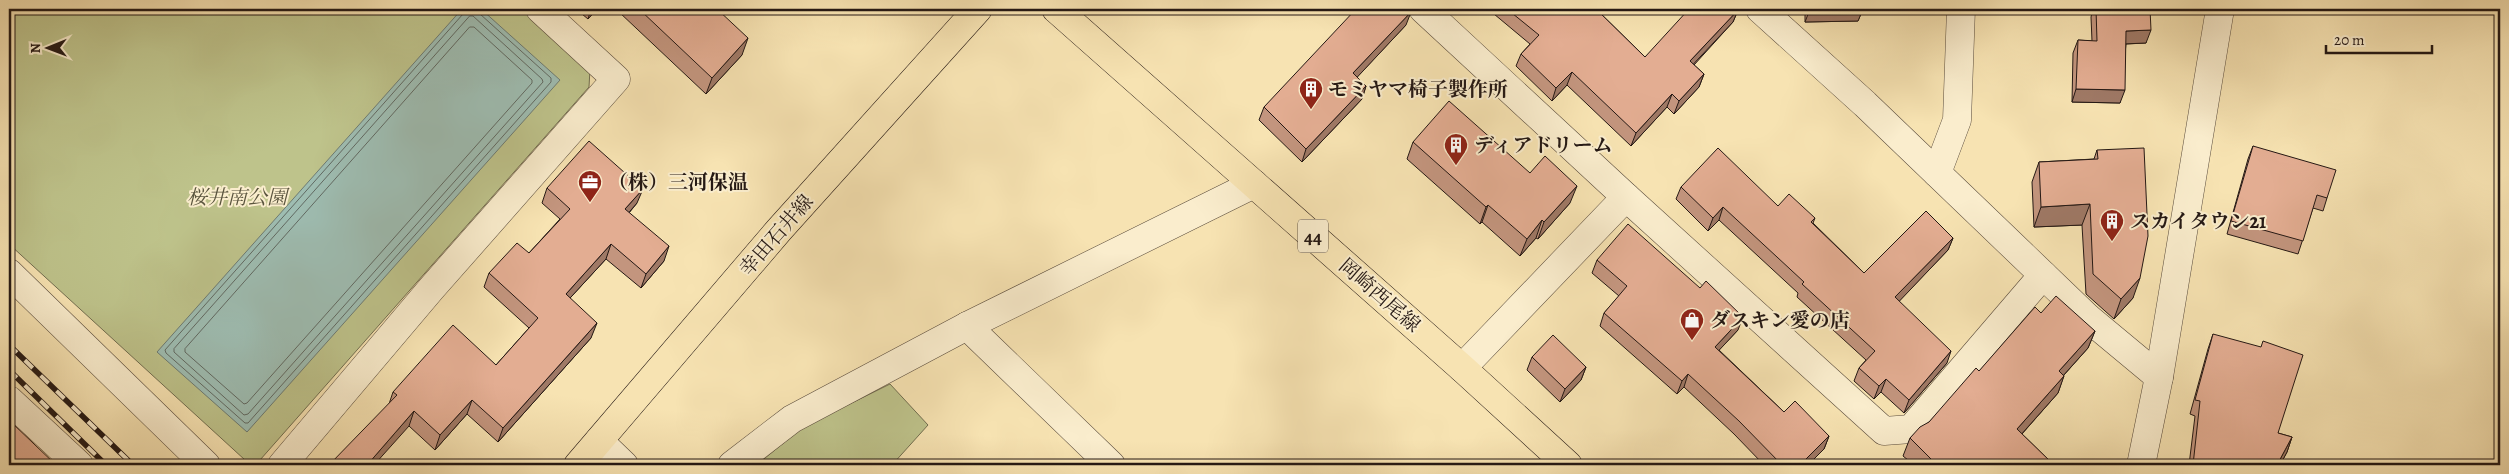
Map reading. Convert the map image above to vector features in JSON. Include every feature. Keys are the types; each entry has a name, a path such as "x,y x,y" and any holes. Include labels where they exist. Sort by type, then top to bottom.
{"main road":[{"name":"幸田石井線","path":"578,465 779,230 978,9"},
{"name":"岡崎西尾線","path":"1056,9 1462,368 1568,465"}],"street":[{"path":"282,465 437,282 616,79 540,9"},
{"path":"1423,9 1626,197 1884,431 1911,429 2043,275"},
{"path":"1760,9 1937,173 2088,318 2159,377"},
{"path":"1937,173 1957,120 1961,9"},
{"path":"2141,465 2159,377 2220,9"},
{"path":"732,465 792,419 967,326 1254,184"},
{"path":"1462,368 1626,197"},
{"path":"9,273 206,465"},
{"path":"967,326 1111,465"},
{"path":"9,400 79,465"},
{"path":"599,441 624,465"}],"green space":[{"name":"桜井南公園","path":"9,9 522,9 590,69 589,87 260,460 245,460 9,244"},
{"path":"890,384 928,425 892,465 762,465 759,463 803,427"}],"water":[{"path":"462,9 481,9 560,80 247,432 157,352"}],"building":[{"path":"639,9 717,9 748,38 712,78"},
{"path":"1356,9 1408,9 1411,12 1353,73 1366,86 1306,149 1264,107"},
{"path":"1507,9 1596,9 1645,57 1689,9 1738,10 1690,61 1704,74 1679,101 1672,94 1636,133 1572,72 1556,88 1521,54 1539,35"},
{"path":"2096,9 2150,9 2151,30 2126,31 2125,90 2076,89 2078,40 2097,41"},
{"path":"1449,101 1530,173 1545,156 1577,186 1544,222 1542,220 1527,239 1488,205 1486,207 1413,142"},
{"path":"589,141 643,189 625,209 669,246 646,274 611,244 566,294 597,323 503,428 472,400 440,435 414,411 369,465 329,465 397,395 393,392 453,325 496,365 538,318 489,273 517,243 529,253 570,209 547,188"},
{"path":"2253,146 2336,170 2327,198 2317,195 2303,241 2231,221"},
{"path":"1718,148 1778,206 1789,194 1815,218 1811,222 1864,273 1926,211 1953,238 1895,297 1951,351 1909,400 1886,379 1879,386 1859,368 1875,351 1802,284 1804,282 1723,207 1713,218 1681,187"},
{"name":"スカイタウン21","path":"2144,148 2148,236 2140,278 2121,299 2093,274 2090,204 2041,207 2039,162 2098,159 2097,150"},
{"path":"1628,224 1700,288 1706,281 1743,317 1715,347 1784,412 1795,401 1829,436 1800,465 1782,465 1739,421 1688,374 1682,381 1604,313 1627,286 1597,260"},
{"path":"2056,296 2095,331 2059,371 2064,376 2017,429 2054,465 1925,465 1931,459 1910,438 1920,427 1929,422 1976,368 1979,371 2035,307 2041,313"},
{"path":"2213,334 2261,347 2263,341 2303,355 2278,433 2292,437 2277,465 2193,465 2200,401 2195,400"},
{"path":"1553,335 1586,367 1565,389 1532,357"},
{"path":"11,422 56,465 9,465 9,425"}],"railway":[{"path":"9,345 133,465"},
{"path":"9,370 106,465"}],"place":[{"name":"モミヤマ椅子製作所","path":"1311,110"},
{"name":"ディアドリーム","path":"1456,166"},
{"name":"（株）三河保温","path":"590,203"},
{"name":"スカイタウン21","path":"2112,242"},
{"name":"ダスキン愛の店","path":"1692,341"}]}
